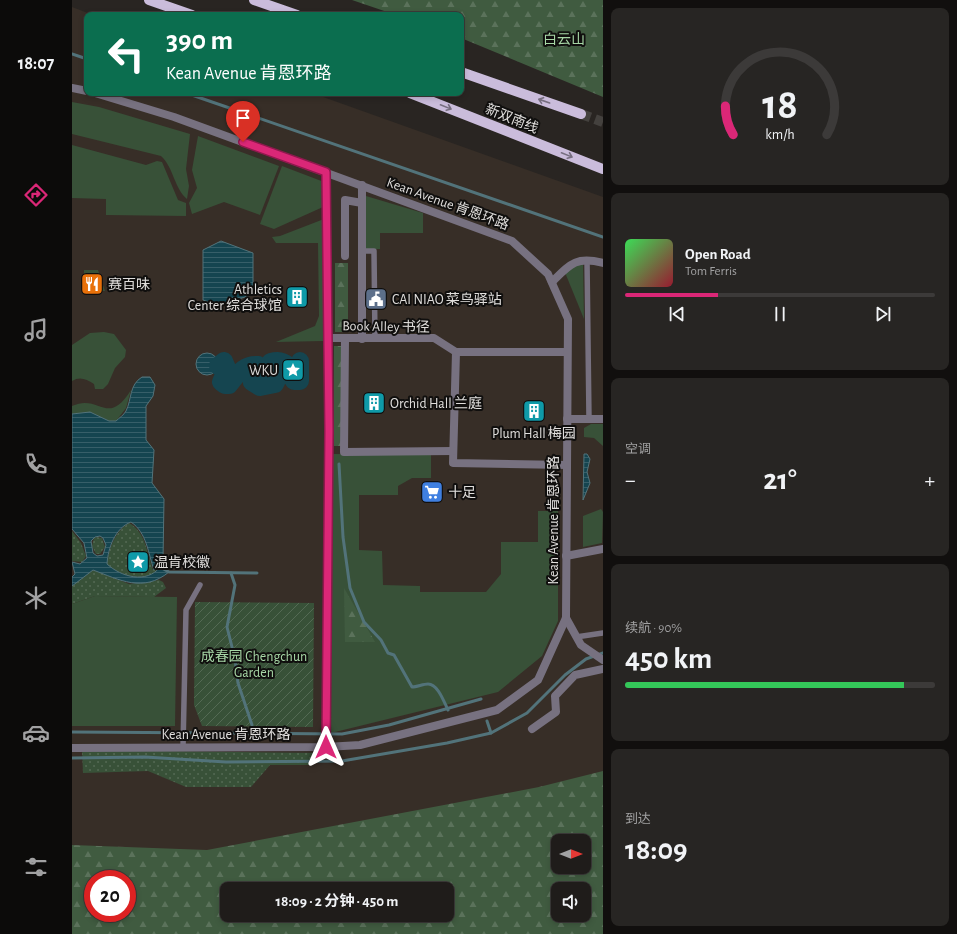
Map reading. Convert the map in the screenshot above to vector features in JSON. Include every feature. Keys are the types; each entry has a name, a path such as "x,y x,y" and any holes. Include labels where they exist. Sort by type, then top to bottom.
{"main road":[{"path":"149,0 183,12"},
{"path":"254,0 288,12"},
{"name":"新双南线","path":"464,73 581,114"},
{"name":"新双南线","path":"418,96 603,169"}],"street":[{"path":"72,88 84,90"},
{"name":"Kean Avenue 肯恩环路","path":"72,748 326,744 360,745 497,710 538,680 566,618 568,319 548,274 512,241 174,117 105,96"},
{"path":"326,172 328,338 326,727"},
{"path":"362,185 362,339"},
{"path":"345,256 345,200 362,204"},
{"path":"552,282 569,265 581,260 603,263"},
{"name":"Book Alley 书径","path":"328,338 434,338 456,352"},
{"path":"345,339 344,452 453,451"},
{"path":"567,465 453,463 453,451 456,352 568,352"},
{"path":"567,419 603,419"},
{"path":"566,556 603,549"},
{"path":"566,618 581,645 603,660"},
{"path":"532,729 556,712 555,696 575,675 603,669"}],"lane":[{"path":"362,251 374,251 375,339"},
{"path":"587,260 589,419"},
{"path":"183,747 186,610 200,585"},
{"path":"576,637 603,633"},
{"path":"326,727 326,744"}],"shaded area":[{"path":"72,7 85,12 84,96 320,96 603,197 603,934 72,934"}],"green space":[{"name":"白云山","path":"352,0 603,0 603,97 464,39 464,12 387,12"},
{"path":"72,102 99,107 190,134 186,169 189,186 187,199 179,189 169,166 161,156 72,134"},
{"path":"198,136 279,166 260,215 224,202 192,214 189,203 197,188 192,170"},
{"path":"72,145 146,165 157,161 162,162 178,200 186,203 186,216 106,215 106,199 72,198"},
{"path":"282,166 324,182 323,207 274,229 260,224"},
{"path":"366,196 423,213 423,233 380,233 380,249 366,249"},
{"path":"324,219 323,341 276,342 315,326 319,316 318,243 276,243 272,237 280,236"},
{"path":"583,260 584,319 564,270"},
{"path":"335,263 348,263 348,332 335,332"},
{"path":"84,270 98,270 105,291 84,291"},
{"path":"104,332 114,334 126,350 125,357 115,368 108,384 103,389 95,389 94,384 86,380 80,378 72,381 72,345 90,333"},
{"path":"334,346 342,346 342,446 334,446"},
{"path":"131,390 126,408 116,421 109,421 90,412 72,414 72,406 82,403 90,403 109,408 116,407 123,401"},
{"path":"591,424 603,424 603,446 594,438 584,437 584,428"},
{"path":"333,454 431,455 431,478 412,478 398,486 398,495 359,495 359,550 382,551 383,585 420,586 420,592 486,592 501,574 501,542 538,542 538,511 558,511 558,621 542,656 498,692 331,733"},
{"path":"601,509 603,512 602,543 583,547 583,516"},
{"path":"129,523 139,532 145,544 153,570 160,567 148,576 134,577 126,575 113,569 107,564 109,553 117,535 124,526"},
{"path":"72,531 81,543 86,556 82,562 72,561"},
{"path":"94,538 102,538 105,547 100,554 96,554 92,546"},
{"path":"93,570 129,584 159,580 163,582 166,588 154,597 95,596 72,604 72,586"},
{"path":"344,588 375,642 345,642"},
{"path":"95,596 177,597 175,726 72,726 72,604"},
{"name":"成春园 Chengchun Garden","path":"195,602 314,603 313,727 202,726 194,705"},
{"path":"82,750 321,753 312,765 270,765 251,787 186,787 148,771 83,773"},
{"path":"603,771 603,934 72,934 72,845 207,850 539,787"}],"water":[{"path":"221,241 253,253 253,294 220,306 203,300 203,250"},
{"path":"207,353 215,356 218,364 215,372 207,375 199,372 196,364 199,356"},
{"path":"142,377 150,377 155,385 153,396 146,406 146,440 154,450 152,483 164,499 163,560 154,570 144,538 131,522 125,525 113,539 107,564 119,572 134,577 148,576 160,567 169,572 150,582 131,583 93,570 72,586 72,577 75,574 72,562 80,564 87,558 84,543 72,529 72,414 90,412 109,421 116,421 126,411 133,388","holes":["100,536 103,538 106,545 103,555 97,556 93,553 91,541 95,537"]},
{"path":"584,454 587,454 590,459 587,472 590,483 583,500"}],"waterway":[{"path":"72,54 84,58"},
{"path":"195,96 603,237"},
{"path":"218,366 224,361 227,368 221,382 225,385 229,385 241,370 248,366 258,365 260,368 254,374 252,382 260,387 275,384 278,378 271,370 271,362 276,361 280,361 287,365 292,372 294,381 300,381 300,361"},
{"path":"339,464 343,537 350,588 364,622 381,640 388,653 394,655 412,687 426,684 432,685 438,690 448,710"},
{"path":"158,566 169,572 257,573"},
{"path":"231,573 235,585 227,627 235,659 238,683 252,725"},
{"path":"487,721 491,733 527,713 565,675 586,659 603,653"},
{"path":"72,732 342,734 389,725 481,699"},
{"path":"72,758 145,757 226,762 342,761 447,743 491,733"}],"tunnel":[{"path":"581,114 603,122"}],"place":[{"name":"赛百味","path":"92,284"},
{"name":"Athletics Center 综合球馆","path":"297,297"},
{"name":"CAI NIAO 菜鸟驿站","path":"376,299"},
{"name":"WKU","path":"293,370"},
{"name":"Orchid Hall 兰庭","path":"374,403"},
{"name":"Plum Hall 梅园","path":"534,411"},
{"name":"十足","path":"432,492"},
{"name":"温肯校徽","path":"138,562"}],"route":[{"path":"243,142 326,172 329,431 326,747"}]}
